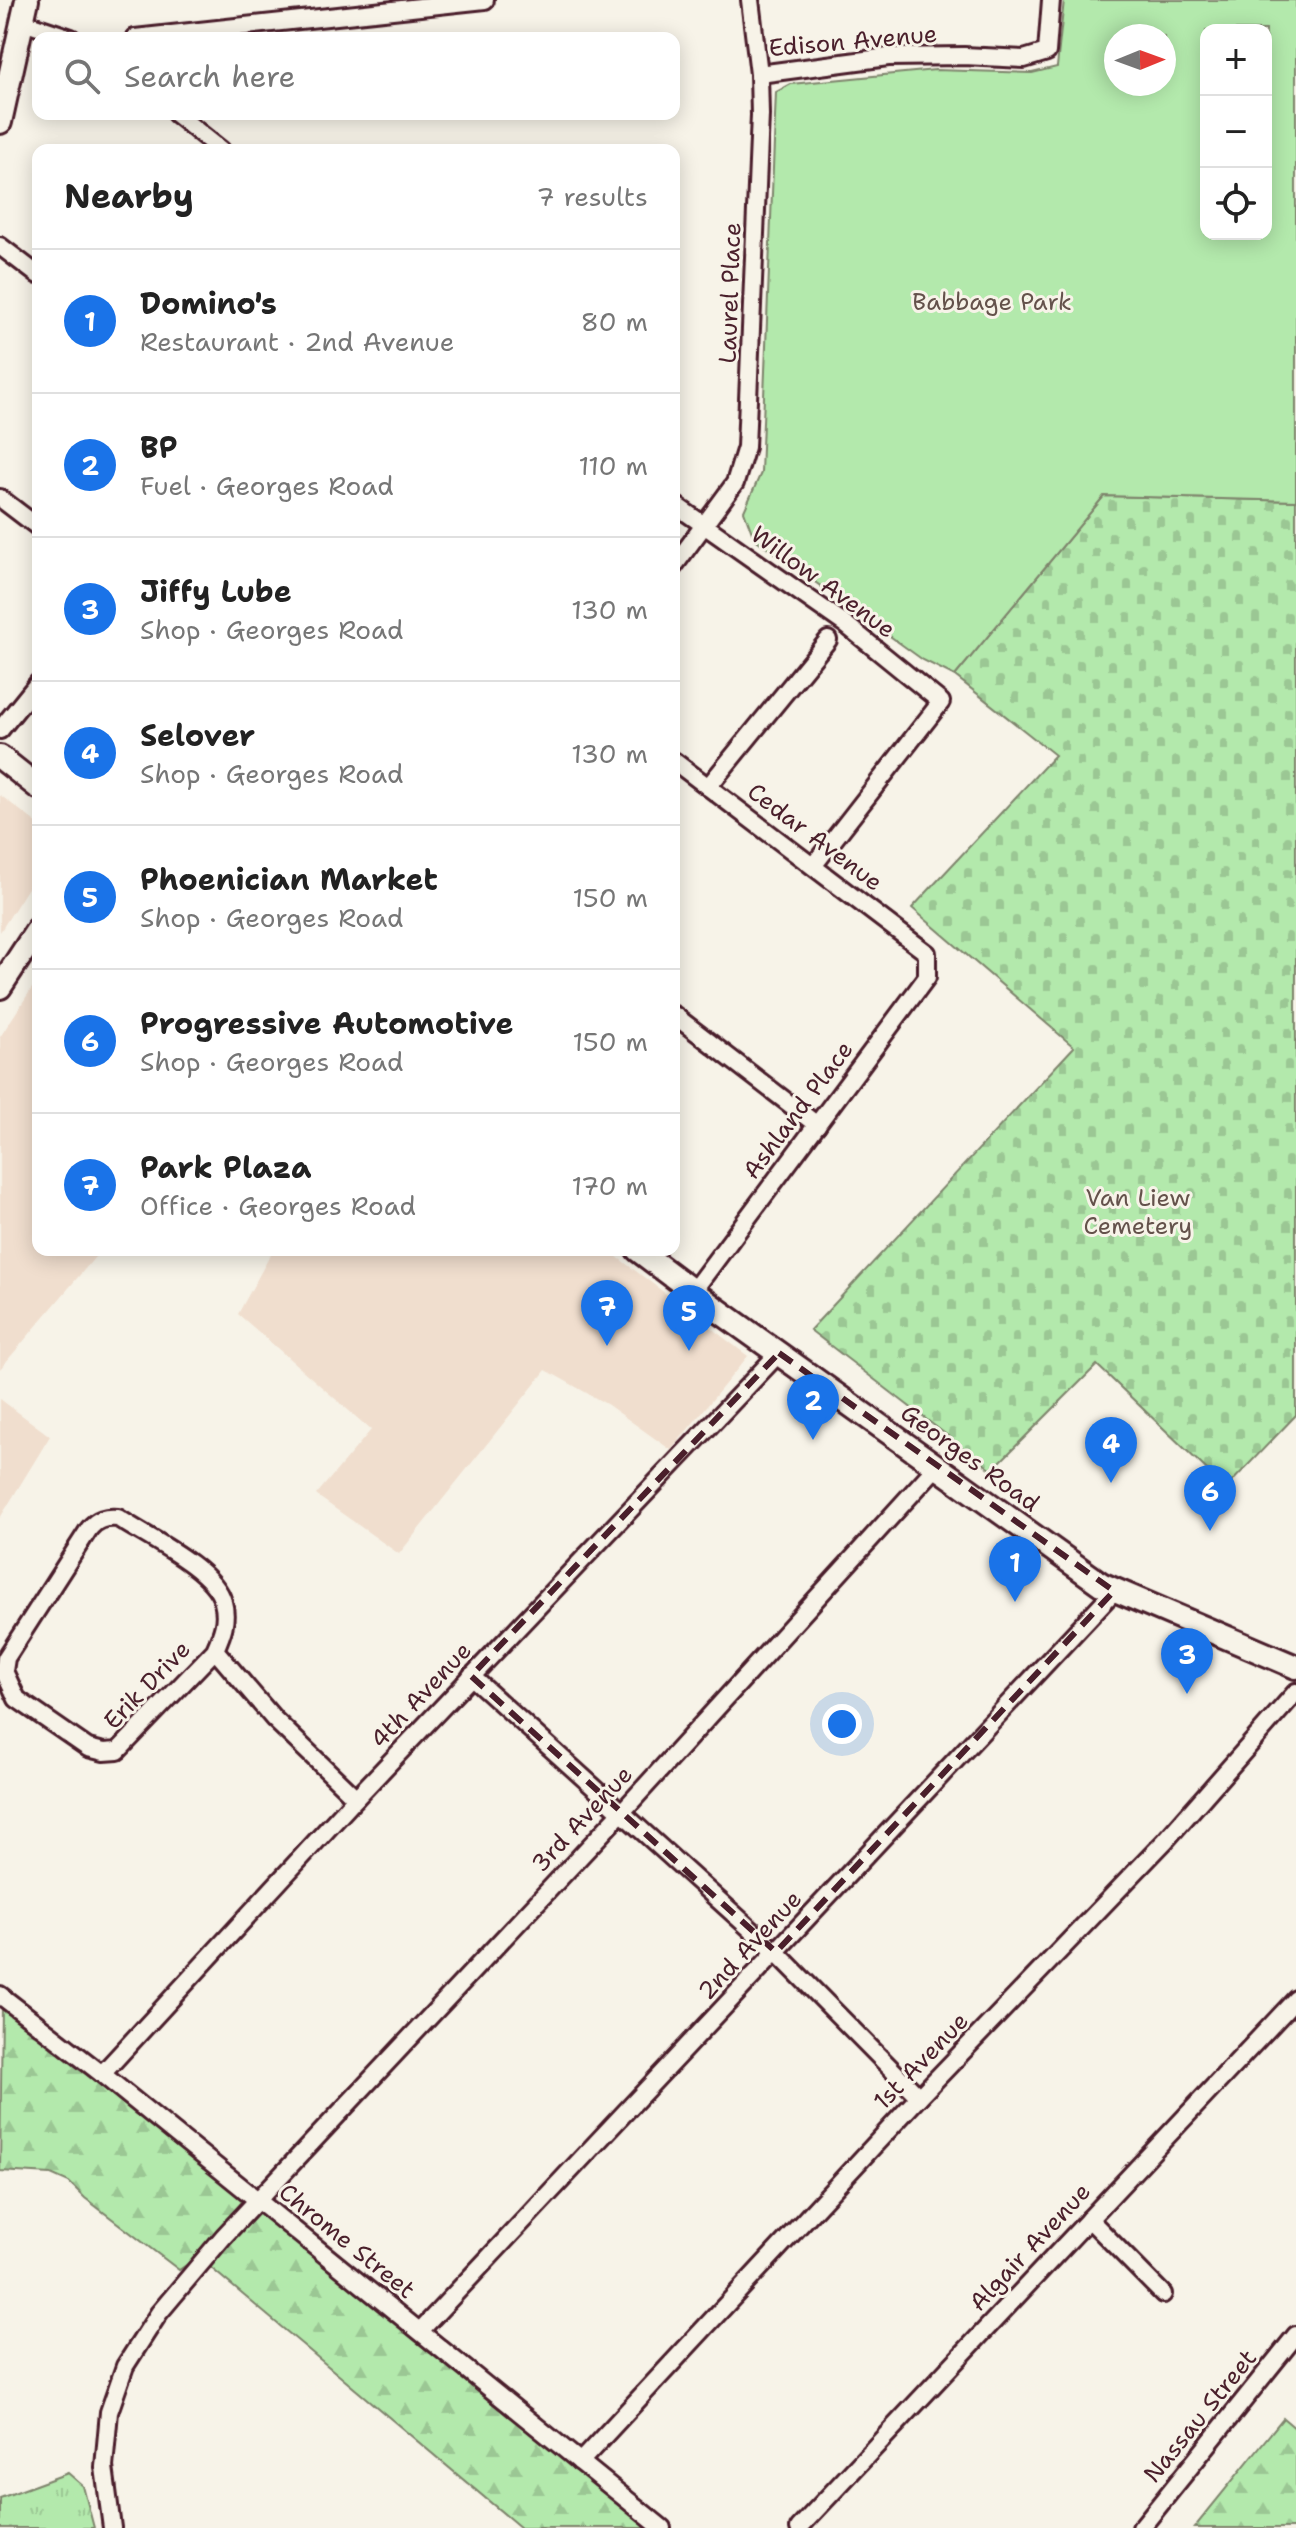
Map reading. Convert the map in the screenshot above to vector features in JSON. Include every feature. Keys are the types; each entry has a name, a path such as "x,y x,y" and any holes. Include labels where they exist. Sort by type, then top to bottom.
{"street":[{"path":"190,32 485,0"},
{"name":"Laurel Place","path":"680,558 735,483 746,447 758,183 759,74 750,0"},
{"name":"Edison Avenue","path":"759,74 888,57 1024,59 1047,52 1051,0"},
{"path":"0,122 25,11 61,32"},
{"path":"184,120 214,144"},
{"path":"0,246 32,270"},
{"path":"0,498 32,522"},
{"name":"Willow Avenue","path":"680,509 845,624 941,702 813,866"},
{"path":"708,787 828,640"},
{"path":"0,730 32,690"},
{"path":"0,757 32,782"},
{"name":"Cedar Avenue","path":"680,766 927,953"},
{"path":"0,987 32,938"},
{"name":"Ashland Place","path":"693,1291 927,977 927,953"},
{"path":"680,1020 817,1125"},
{"name":"Georges Road","path":"646,1256 1101,1584 1296,1667"},
{"name":"4th Avenue","path":"102,2074 356,1798 779,1353"},
{"name":"3rd Avenue","path":"112,2528 105,2484 109,2412 125,2366 146,2330 176,2291 257,2200 621,1813 937,1466"},
{"name":"Erik Drive","path":"108,1517 118,1518 193,1566 211,1582 223,1600 225,1627 215,1650 118,1751 88,1748 17,1699 4,1671 6,1658 89,1529 96,1521 108,1517"},
{"name":"2nd Avenue","path":"420,2331 1114,1591"},
{"name":"Erik Drive","path":"215,1650 274,1719 356,1798"},
{"path":"471,1676 776,1952 919,2097"},
{"name":"1st Avenue","path":"580,2462 919,2097 1165,1841 1296,1692"},
{"name":"Chrome Street","path":"0,1995 102,2074 662,2528"},
{"name":"Algair Avenue","path":"799,2528 1296,1999"},
{"path":"1089,2219 1163,2294"},
{"name":"Nassau Street","path":"1141,2528 1296,2335"}],"highlighted area":[{"path":"779,1353 1114,1591 776,1952 471,1676"}],"shaded area":[{"path":"0,795 32,819 32,881 0,932"},
{"path":"32,988 32,1256 96,1256 0,1369 0,1037"},
{"path":"270,1256 616,1256 748,1356 671,1450 608,1405 546,1370 399,1554 316,1495 371,1430 238,1314"},
{"path":"0,1399 50,1436 0,1518"}],"green space":[{"name":"Babbage Park","path":"1064,0 1296,0 1296,501 1104,496 955,676 923,660 754,538 744,511 761,473 776,92 791,84 935,70 1032,73 1057,67"},
{"name":"Van Liew Cemetery","path":"1104,496 1296,501 1296,1415 1226,1488 1097,1365 992,1470 810,1330 1074,1047 912,908 1055,755 955,676"},
{"path":"2,2006 650,2528 521,2528 198,2257 179,2270 85,2198 69,2182 51,2174 0,2171"},
{"path":"1283,2418 1296,2429 1296,2528 1194,2528"},
{"path":"68,2473 83,2486 94,2528 0,2528 0,2498"}],"place":[{"name":"Park Plaza","path":"607,1346"},
{"name":"Phoenician Market","path":"689,1351"},
{"name":"BP","path":"813,1440"},
{"name":"Selover","path":"1111,1483"},
{"name":"Progressive Automotive","path":"1210,1531"},
{"name":"Domino's","path":"1015,1602"},
{"name":"Jiffy Lube","path":"1187,1694"}]}
